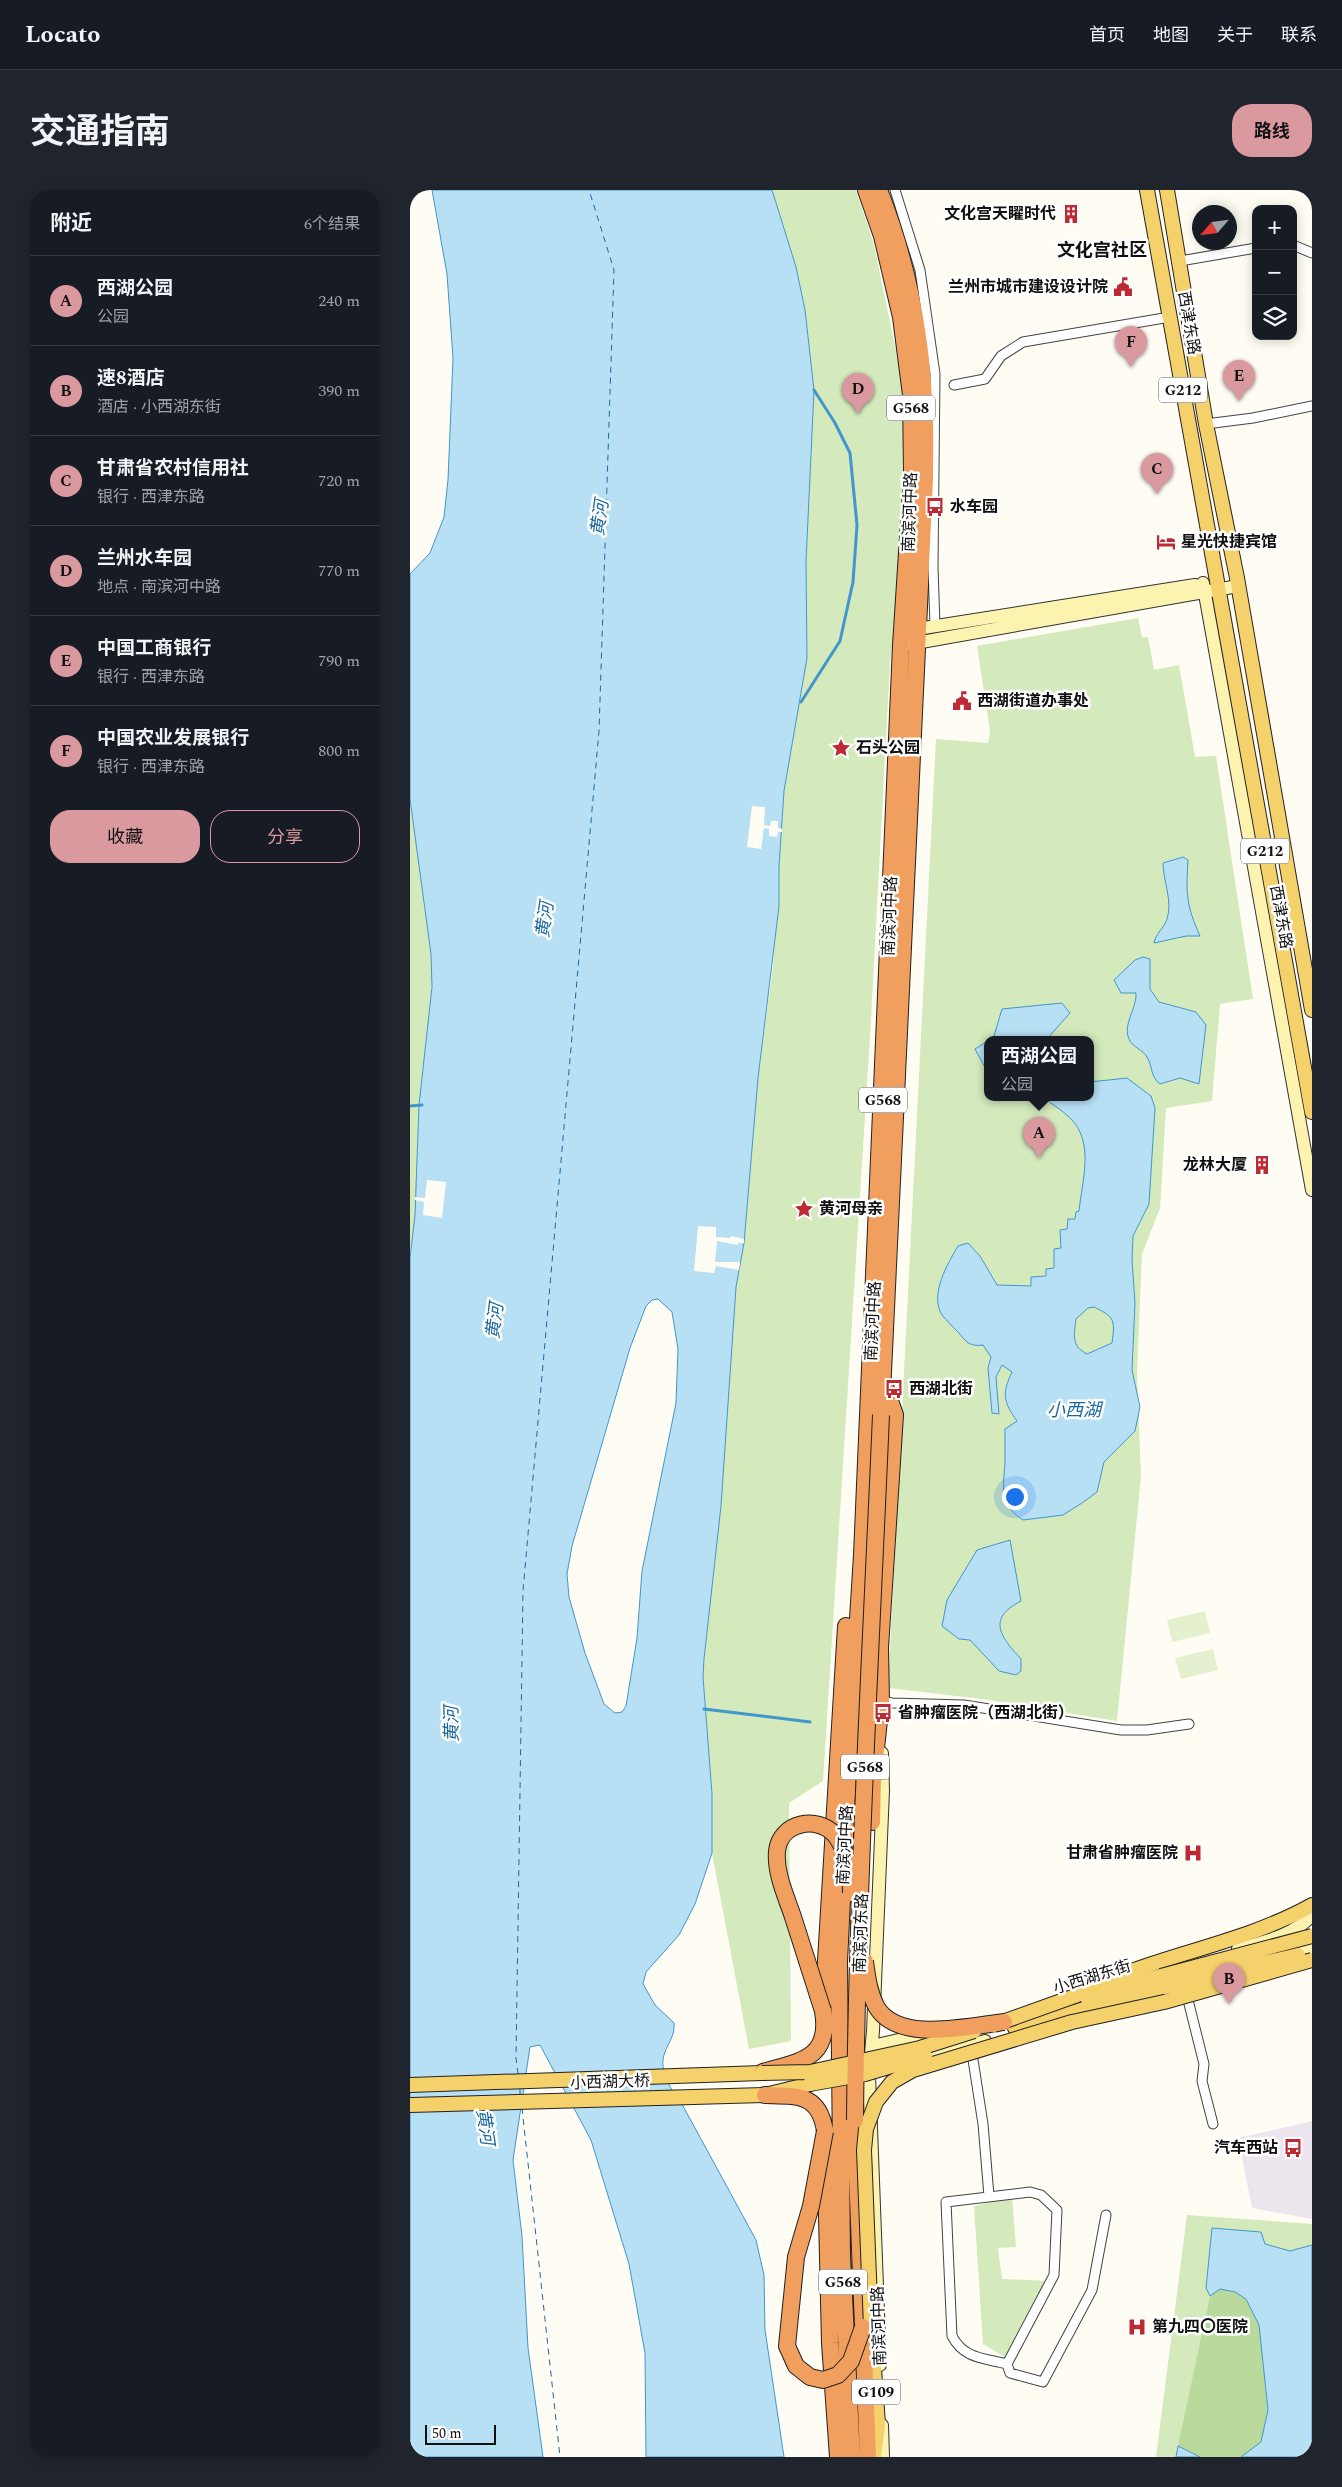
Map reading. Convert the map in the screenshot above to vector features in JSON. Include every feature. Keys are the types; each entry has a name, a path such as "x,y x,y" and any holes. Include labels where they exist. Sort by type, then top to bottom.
{"highway":[{"name":"南滨河中路","path":"866,190 882,236 897,298 910,395 917,681 902,949 876,1556 869,1648 856,2000 855,2120 867,2327 868,2457"},
{"name":"南滨河中路","path":"852,2457 842,2256 839,1962 915,635 926,479 924,397 915,320 905,273 879,190"},
{"path":"883,1380 895,1415 880,1648 881,1701 873,1777 865,1960 869,1988 877,2008 889,2019 908,2029 923,2030 1010,2025"},
{"path":"823,2011 842,1676 852,1572 862,1555"},
{"path":"762,2073 804,2060 815,2052 822,2039 825,2024 823,2011 780,1878 777,1862 777,1849 782,1837 791,1828 803,1823 815,1823 827,1828 836,1837 850,1872 856,2000"},
{"path":"765,2095 795,2096 808,2099 823,2116 825,2131 830,2343 838,2457"},
{"path":"825,2131 811,2206 796,2257 787,2346 796,2366 810,2377 823,2380 838,2375 851,2361 867,2327"}],"main road":[{"name":"西津东路","path":"1147,190 1170,317 1211,586 1312,1112"},
{"name":"西津东路","path":"1167,190 1206,424 1238,582 1309,974 1312,1010"},
{"path":"970,2049 1010,2025 1172,1958 1252,1934 1287,1920 1312,1906"},
{"path":"1010,2025 1161,1976 1312,1936"},
{"path":"1010,2025 1312,1951"},
{"path":"867,2327 864,2150 866,2129 876,2102 892,2082 913,2070 970,2049 1072,2022 1164,2002 1312,1960"},
{"path":"1010,2025 1072,2022"},
{"name":"小西湖大桥","path":"410,2085 810,2072 920,2048 1010,2025"},
{"name":"小西湖大桥","path":"410,2105 765,2095 810,2084 866,2074 1010,2025"},
{"name":"G109","path":"867,2327 878,2424 874,2457"}],"street":[{"path":"895,190 920,270 935,374 933,567 915,635"},
{"path":"1297,246 1312,252"},
{"path":"1180,261 1252,249"},
{"path":"954,385 985,380 1001,356 1023,342 1170,317"},
{"path":"1206,424 1253,418 1312,406"},
{"path":"915,635 1238,582"},
{"path":"915,635 1211,586"},
{"name":"西津东路","path":"1211,586 1312,1190"},
{"path":"881,1701 892,1704 973,1706 1121,1730 1147,1730 1189,1724"},
{"name":"南滨河东路","path":"872,2046 883,1790 881,1701"},
{"path":"1310,1918 1312,1936"},
{"name":"小西湖东街","path":"872,2046 1036,2010 1276,1938 1310,1918"},
{"name":"小西湖东街","path":"869,2075 970,2049 1312,1947"},
{"path":"1184,1985 1204,2064 1202,2081 1212,2124"},
{"name":"南滨河中路","path":"872,2046 869,2075 883,2457"},
{"path":"970,2049 983,2124 988,2196"},
{"path":"1007,2364 970,2356 957,2346 952,2336 946,2202 1030,2192 1041,2195 1056,2210 1054,2275 1007,2364 1010,2373 1043,2382 1092,2290 1106,2215"}],"shaded area":[{"path":"1312,2121 1312,2219 1252,2208 1238,2138"}],"green space":[{"path":"772,190 856,190 874,245 903,385 902,510 896,612 890,663 870,1037 823,1781 789,1803 791,2041 749,2049 712,1853 712,1794 703,1677 736,1287 744,1243 758,1078 773,966 784,791 807,658 806,562 814,390 805,310 796,267"},
{"path":"1138,618 1142,637 1148,637 1154,670 1179,665 1195,757 1216,756 1253,999 1220,1004 1212,1101 1166,1108 1160,1208 1142,1254 1137,1373 1141,1476 1117,1721 982,1699 888,1688 936,739 988,743 990,731 977,646"},
{"path":"410,799 431,954 432,987 419,1105 415,1215 410,1258"},
{"path":"1205,1611 1210,1633 1172,1642 1167,1620"},
{"path":"1213,1649 1218,1670 1181,1679 1175,1658"},
{"path":"1012,2197 1016,2247 998,2248 1002,2279 1048,2281 1005,2357 983,2344 974,2206"},
{"path":"1187,2215 1312,2224 1312,2457 1156,2457"},
{"path":"1220,2289 1235,2292 1246,2299 1259,2325 1268,2410 1262,2442 1241,2457 1200,2457 1178,2446 1210,2296"}],"water":[{"name":"黄河","path":"432,190 772,190 796,267 805,310 814,390 806,562 807,658 784,791 779,866 779,906 758,1078 744,1243 736,1287 721,1506 704,1659 703,1677 712,1794 712,1853 695,1904 679,1935 646,1972 643,1984 655,2005 674,2023 673,2035 663,2059 667,2081 683,2106 756,2240 764,2275 765,2330 784,2457 646,2457 645,2353 629,2264 591,2140 540,2045 530,2047 513,2160 522,2236 528,2348 543,2457 410,2457 410,1258 415,1215 419,1105 432,987 431,954 410,799 410,574 430,553 444,517 448,480 453,358 447,274","holes":["658,1299 672,1312 678,1349 676,1403 642,1571 637,1638 626,1706 622,1712 615,1713 604,1704 585,1653 569,1597 567,1574 572,1546 630,1348 646,1306 652,1300"]},
{"path":"1183,857 1188,860 1188,899 1200,936 1186,936 1154,943 1156,936 1166,922 1169,912 1163,863"},
{"path":"1143,957 1150,959 1150,989 1159,1002 1196,1012 1206,1025 1199,1084 1180,1078 1160,1084 1153,1075 1147,1057 1130,1041 1127,1029 1136,993 1121,993 1114,980 1135,960"},
{"path":"1062,1003 1070,1013 1050,1036 994,1036 1002,1009"},
{"path":"984,1043 984,1066 975,1049"},
{"name":"小西湖","path":"1127,1078 1151,1096 1155,1108 1149,1204 1133,1236 1132,1260 1135,1303 1132,1370 1140,1407 1135,1431 1104,1462 1097,1492 1063,1515 1023,1520 1009,1507 1003,1487 1005,1429 1017,1421 1009,1408 1005,1392 1012,1372 1002,1365 996,1377 999,1414 992,1413 988,1368 991,1357 983,1345 975,1345 966,1341 942,1315 938,1298 941,1279 949,1261 958,1246 968,1243 980,1256 997,1285 1031,1286 1031,1277 1046,1276 1046,1269 1054,1268 1054,1249 1061,1248 1060,1230 1067,1229 1068,1219 1075,1219 1076,1212 1079,1211 1085,1162 1085,1150 1078,1128 1060,1110 1048,1101 1094,1101 1094,1082","holes":["1094,1307 1110,1317 1113,1324 1112,1343 1087,1354 1076,1344 1074,1335 1076,1319 1088,1308"]},
{"path":"1010,1540 1021,1601 1003,1615 1000,1621 1000,1629 1003,1636 1021,1659 1021,1671 1016,1675 999,1671 970,1640 959,1639 942,1626 947,1600 977,1550"},
{"path":"1212,2228 1261,2232 1265,2244 1290,2251 1312,2245 1312,2457 1241,2457 1261,2442 1268,2410 1259,2325 1246,2299 1235,2292 1220,2289 1210,2296 1206,2288"},
{"path":"1178,2446 1200,2457 1176,2457"}],"pier":[{"path":"752,806 765,807 764,825 770,826 771,821 778,821 778,828 782,829 782,832 778,832 777,837 769,836 769,829 764,828 761,849 747,847"},
{"path":"427,1180 446,1182 442,1218 423,1215 424,1202 415,1200 415,1197 425,1198"},
{"path":"698,1226 716,1227 716,1237 730,1238 731,1236 744,1239 744,1243 738,1243 738,1245 717,1241 715,1262 740,1262 739,1270 716,1266 714,1273 694,1271"}],"waterway":[{"path":"801,702 840,641 853,582 857,525 850,453 835,423 814,390"},
{"path":"410,1106 422,1105"},
{"path":"704,1709 810,1722"}],"ferry route":[{"path":"518,2074 516,2058 523,1591 599,731 614,270 589,190"},
{"path":"520,2088 520,2097"},
{"path":"522,2108 560,2457"}],"place":[{"name":"文化宫天矅时代","path":"1071,214"},
{"name":"兰州市城市建设设计院","path":"1123,287"},
{"name":"中国农业发展银行","path":"1131,367"},
{"name":"中国工商银行","path":"1239,401"},
{"name":"兰州水车园","path":"858,414"},
{"name":"甘肃省农村信用社","path":"1157,494"},
{"name":"水车园","path":"935,507"},
{"name":"星光快捷宾馆","path":"1166,542"},
{"name":"西湖街道办事处","path":"962,701"},
{"name":"石头公园","path":"841,748"},
{"name":"西湖公园","path":"1039,1158"},
{"name":"龙林大厦","path":"1262,1165"},
{"name":"黄河母亲","path":"804,1209"},
{"name":"西湖北街","path":"894,1389"},
{"name":"省肿瘤医院（西湖北街）","path":"883,1713"},
{"name":"甘肃省肿瘤医院","path":"1193,1853"},
{"name":"速8酒店","path":"1229,2004"},
{"name":"汽车西站","path":"1293,2148"},
{"name":"第九四〇医院","path":"1137,2327"}],"district":[{"name":"文化宫社区","path":"1102,250"}]}
